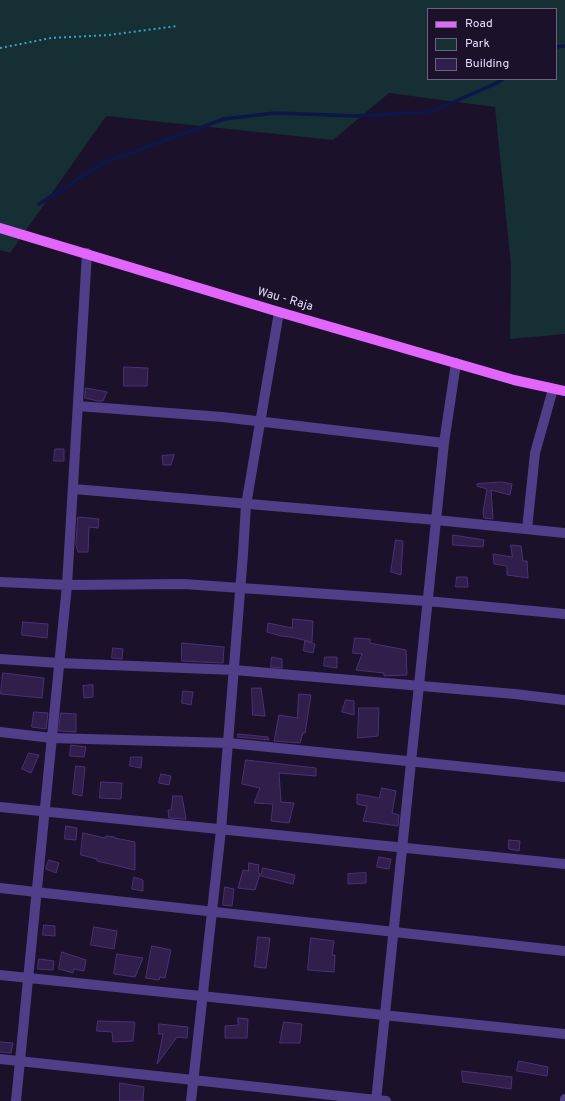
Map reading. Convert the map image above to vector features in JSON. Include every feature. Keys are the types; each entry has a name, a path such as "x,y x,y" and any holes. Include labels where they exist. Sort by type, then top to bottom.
{"main road":[{"name":"Wau - Raja","path":"0,228 279,312 514,380 565,391"}],"street":[{"path":"16,1101 67,585 87,253"},
{"path":"191,1101 221,830 241,589 246,504 279,312"},
{"path":"0,1059 380,1101 385,1015 402,848 444,443 456,363"},
{"path":"527,529 535,453 554,389"},
{"path":"78,406 175,413 444,443"},
{"path":"74,488 565,533"},
{"path":"0,582 67,585 184,584 428,601 565,614"},
{"path":"0,659 234,670 515,694 565,700"},
{"path":"0,732 52,738 229,743 565,777"},
{"path":"0,807 565,864"},
{"path":"0,888 565,951"},
{"path":"0,975 565,1034"}],"path":[{"path":"0,48 51,38 109,35 177,26"}],"green space":[{"path":"0,0 565,0 565,334 510,339 511,265 495,107 389,93 333,140 106,116 10,253 0,250"}],"building":[{"path":"124,367 148,368 147,386 124,386"},
{"path":"86,388 107,392 103,401 85,398"},
{"path":"55,449 64,449 64,461 54,461"},
{"path":"174,455 171,465 163,465 162,456"},
{"path":"502,482 512,484 510,495 491,490 493,519 484,518 483,512 487,489 477,486 477,484"},
{"path":"78,517 99,519 98,528 89,527 88,552 78,552 76,545"},
{"path":"453,535 484,540 483,547 453,545"},
{"path":"396,540 403,541 401,575 391,572"},
{"path":"511,545 521,546 523,561 527,561 528,578 507,575 507,566 494,564 493,554 512,557"},
{"path":"457,577 467,577 468,587 456,587"},
{"path":"293,619 313,621 312,642 267,632 268,623 292,628"},
{"path":"23,622 48,624 47,638 22,635"},
{"path":"355,638 370,639 370,643 406,650 407,675 384,676 384,673 356,670 362,654 353,653"},
{"path":"305,641 315,644 313,653 304,651"},
{"path":"182,643 224,647 223,663 182,661"},
{"path":"113,648 123,649 122,659 112,658"},
{"path":"272,657 282,659 282,668 271,667"},
{"path":"325,657 337,657 337,668 324,666"},
{"path":"3,673 44,678 42,698 1,694"},
{"path":"93,685 93,697 84,698 83,686"},
{"path":"252,688 261,688 265,716 253,715"},
{"path":"183,691 193,692 191,705 182,703"},
{"path":"299,694 311,695 305,733 303,733 300,743 274,741 279,715 297,718"},
{"path":"346,700 354,701 354,715 342,712"},
{"path":"359,708 379,708 378,736 358,738"},
{"path":"34,712 48,713 46,729 32,727"},
{"path":"61,713 76,714 76,732 59,731"},
{"path":"238,734 268,737 269,740 238,737"},
{"path":"71,745 86,747 84,757 70,756"},
{"path":"29,753 39,755 31,773 22,769"},
{"path":"131,757 142,757 141,768 130,766"},
{"path":"246,760 316,768 316,776 279,773 281,802 294,803 289,823 271,821 273,804 254,803 260,788 242,784"},
{"path":"76,766 85,767 82,796 73,794"},
{"path":"161,774 171,776 169,785 159,783"},
{"path":"101,782 122,783 121,799 100,798"},
{"path":"382,788 396,791 392,813 399,815 398,826 363,821 367,806 357,804 357,794 379,798"},
{"path":"173,796 182,796 186,819 169,818 168,810 171,810"},
{"path":"66,826 77,828 76,840 65,839"},
{"path":"83,833 105,838 106,836 115,837 135,842 135,870 97,861 97,859 81,855"},
{"path":"509,840 520,841 519,851 509,849"},
{"path":"379,857 391,859 389,869 377,867"},
{"path":"49,860 59,863 56,873 46,869"},
{"path":"249,863 259,865 258,873 260,874 255,890 238,888 243,870 248,871"},
{"path":"263,868 295,875 293,884 261,876"},
{"path":"366,873 366,883 348,884 348,874"},
{"path":"134,877 143,880 143,891 132,889"},
{"path":"225,887 234,889 232,906 223,905"},
{"path":"44,925 55,926 55,936 43,935"},
{"path":"94,927 117,931 114,949 91,945"},
{"path":"258,937 270,938 266,968 255,967"},
{"path":"311,938 334,941 332,955 335,955 334,972 308,970"},
{"path":"152,946 171,950 165,978 160,977 159,980 146,978"},
{"path":"62,952 86,960 84,971 74,969 73,973 59,969"},
{"path":"117,954 143,958 135,977 114,974"},
{"path":"39,959 54,961 53,970 38,969"},
{"path":"238,1018 248,1019 247,1038 225,1038 225,1026 238,1025"},
{"path":"98,1021 135,1022 133,1041 113,1042 112,1032 97,1031"},
{"path":"284,1022 302,1024 300,1043 280,1043"},
{"path":"159,1024 188,1027 187,1038 177,1037 157,1064 163,1034 159,1034"},
{"path":"0,1042 13,1043 11,1053 0,1052"},
{"path":"519,1061 548,1067 547,1076 517,1071"},
{"path":"462,1071 512,1077 511,1089 463,1082"},
{"path":"120,1083 144,1087 143,1101 120,1101"}],"waterway":[{"path":"557,47 565,46"},
{"path":"39,204 103,163 224,119 275,113 356,116 430,112 501,80"}]}
